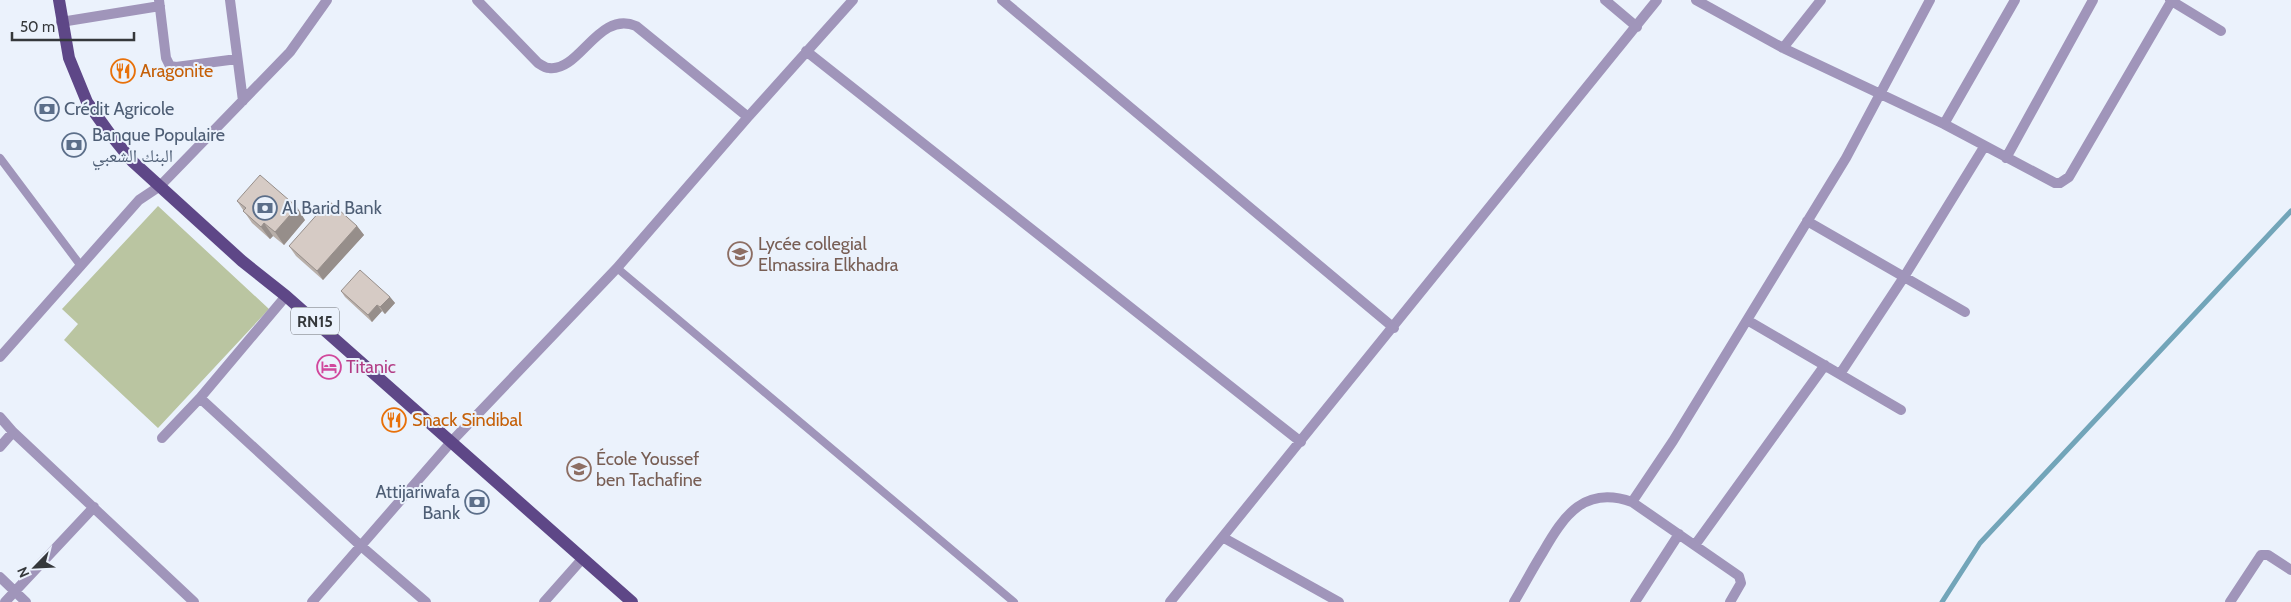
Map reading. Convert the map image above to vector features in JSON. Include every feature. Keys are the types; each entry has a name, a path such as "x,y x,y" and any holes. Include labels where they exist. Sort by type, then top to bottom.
{"main road":[{"name":"RN15","path":"58,0 69,58 87,102 132,161 242,261 286,296 452,441 632,602"}],"street":[{"path":"230,0 243,101"},
{"path":"0,357 139,200 160,186 290,52 327,0"},
{"path":"477,0 538,63 549,68 560,67 609,26 628,22 636,26 748,117"},
{"path":"1002,0 1394,328"},
{"path":"1605,0 1637,28"},
{"path":"1170,602 1637,28 1657,0"},
{"path":"1696,0 1783,48 1944,124 2050,182 2060,183 2069,177 2171,0 2221,31"},
{"path":"1783,48 1821,0"},
{"path":"1632,502 1673,441 1846,158 1930,0"},
{"path":"1944,124 2014,0"},
{"path":"2006,158 2093,0"},
{"path":"312,602 452,441 617,268 850,1"},
{"path":"61,22 159,3 166,58 170,66 176,67 237,58"},
{"path":"806,51 1301,442"},
{"path":"1840,374 1904,277 1984,147"},
{"path":"1807,221 1965,312"},
{"path":"162,438 200,398 286,296"},
{"path":"1747,320 1901,410"},
{"path":"1695,545 1825,365"},
{"path":"200,398 361,546 426,602"},
{"path":"0,417 13,432 194,602"},
{"path":"0,447 13,432"},
{"path":"1514,602 1558,524 1577,506 1604,497 1618,497 1632,502 1741,579 1740,586 1730,602"},
{"path":"5,602 94,507"},
{"path":"1635,602 1679,534"},
{"path":"1224,538 1339,602"},
{"path":"2230,602 2261,555 2268,555 2291,570"},
{"path":"544,602 584,558"},
{"path":"0,577 26,602"}],"lane":[{"path":"0,158 81,266"},
{"path":"617,268 1014,602"}],"green space":[{"path":"158,206 269,309 158,428 64,340 78,324 62,309"}],"building":[{"path":"260,175 297,207 275,232 264,223 261,227 243,211 246,208 237,201"},
{"path":"329,201 357,226 317,271 289,246"},
{"path":"360,270 390,297 380,307 377,305 368,315 341,291"}],"waterway":[{"path":"1942,602 1980,543 2291,211"}],"place":[{"name":"Aragonite","path":"123,71"},
{"name":"Crédit Agricole","path":"47,109"},
{"name":"Banque Populaire البنك الشعبي","path":"74,145"},
{"name":"Al Barid Bank","path":"265,208"},
{"name":"Lycée collegial Elmassira Elkhadra","path":"740,254"},
{"name":"Titanic","path":"329,367"},
{"name":"Snack Sindibal","path":"394,420"},
{"name":"École Youssef ben Tachafine","path":"579,469"},
{"name":"Attijariwafa Bank","path":"477,502"}]}
